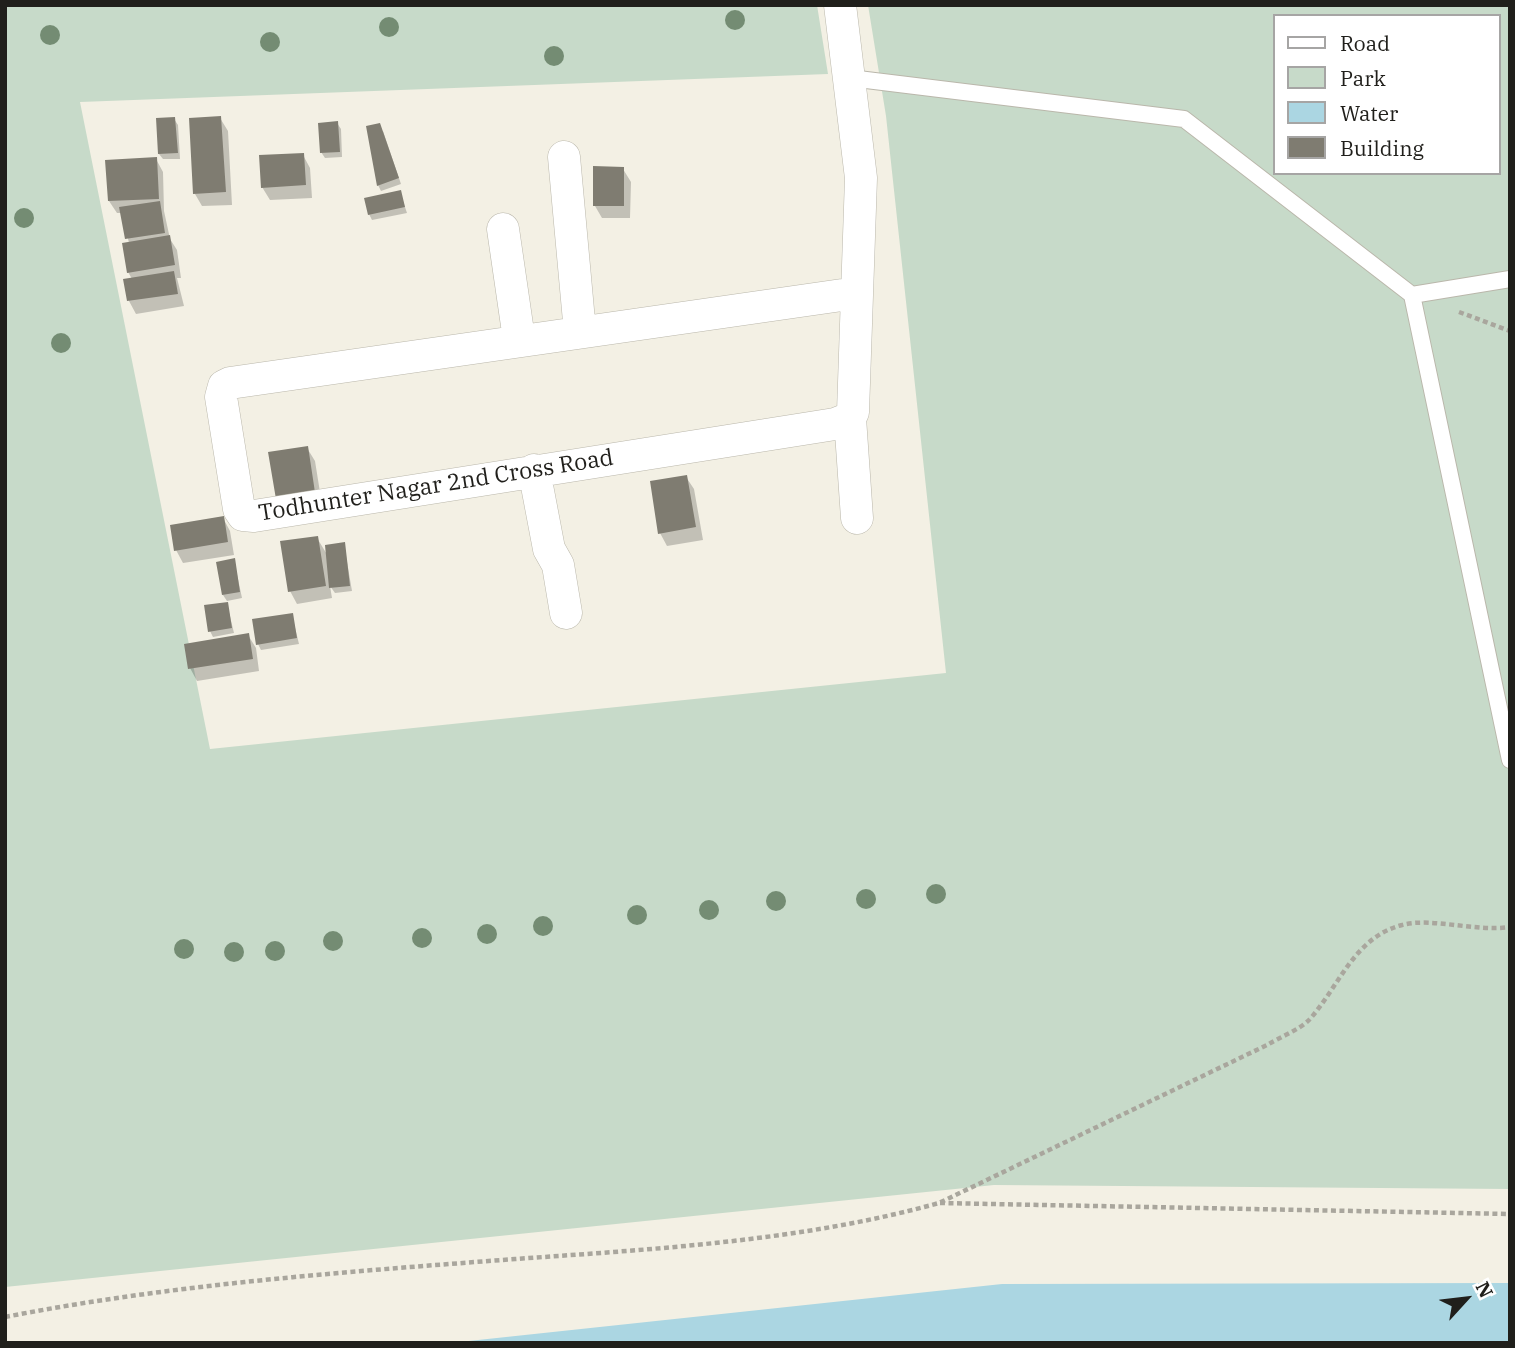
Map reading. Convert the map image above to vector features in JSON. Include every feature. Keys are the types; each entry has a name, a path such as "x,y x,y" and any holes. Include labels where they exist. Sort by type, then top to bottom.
{"street":[{"path":"840,5 861,178 853,412 850,418 857,518"},
{"path":"564,157 580,332"},
{"path":"503,229 519,339"},
{"name":"Todhunter Nagar 2nd Cross Road","path":"850,418 835,424 254,516 243,515 239,509 221,397 224,386 237,380 856,293"},
{"path":"534,470 549,549 558,565 566,613"}],"lane":[{"path":"850,78 1184,119 1412,295 1510,760"},
{"path":"1412,295 1510,279"}],"path":[{"path":"5,1317 111,1298 270,1278 665,1248 891,1216 939,1203 1267,1045 1307,1022 1350,962 1370,940 1390,928 1406,924 1479,930 1510,927"},
{"path":"939,1203 1510,1214"}],"green space":[{"path":"5,5 817,5 828,74 80,102 210,749 946,673 886,116 868,5 1510,5 1510,1189 994,1185 5,1287"}],"water":[{"path":"1510,1283 1510,1343 450,1343 1002,1284"}],"building":[{"path":"221,116 226,192 193,194 189,118"},
{"path":"175,117 178,153 158,154 156,118"},
{"path":"338,121 340,152 320,153 318,123"},
{"path":"380,123 399,178 377,186 366,126"},
{"path":"304,153 306,185 261,188 259,155"},
{"path":"157,157 159,199 108,201 105,160"},
{"path":"593,166 624,167 624,206 593,206"},
{"path":"401,190 405,207 368,215 364,198"},
{"path":"160,201 165,233 125,239 119,207"},
{"path":"170,235 175,265 127,273 122,243"},
{"path":"174,271 178,294 127,301 123,279"},
{"path":"308,446 316,499 277,505 268,452"},
{"path":"687,475 696,527 658,534 650,481"},
{"path":"224,516 228,542 174,551 170,525"},
{"path":"318,536 326,586 288,592 280,541"},
{"path":"345,542 350,586 329,588 325,545"},
{"path":"235,558 240,592 222,595 216,562"},
{"path":"228,602 232,628 208,632 204,605"},
{"path":"293,613 297,638 256,645 252,619"},
{"path":"249,633 253,659 188,669 184,644"}]}
